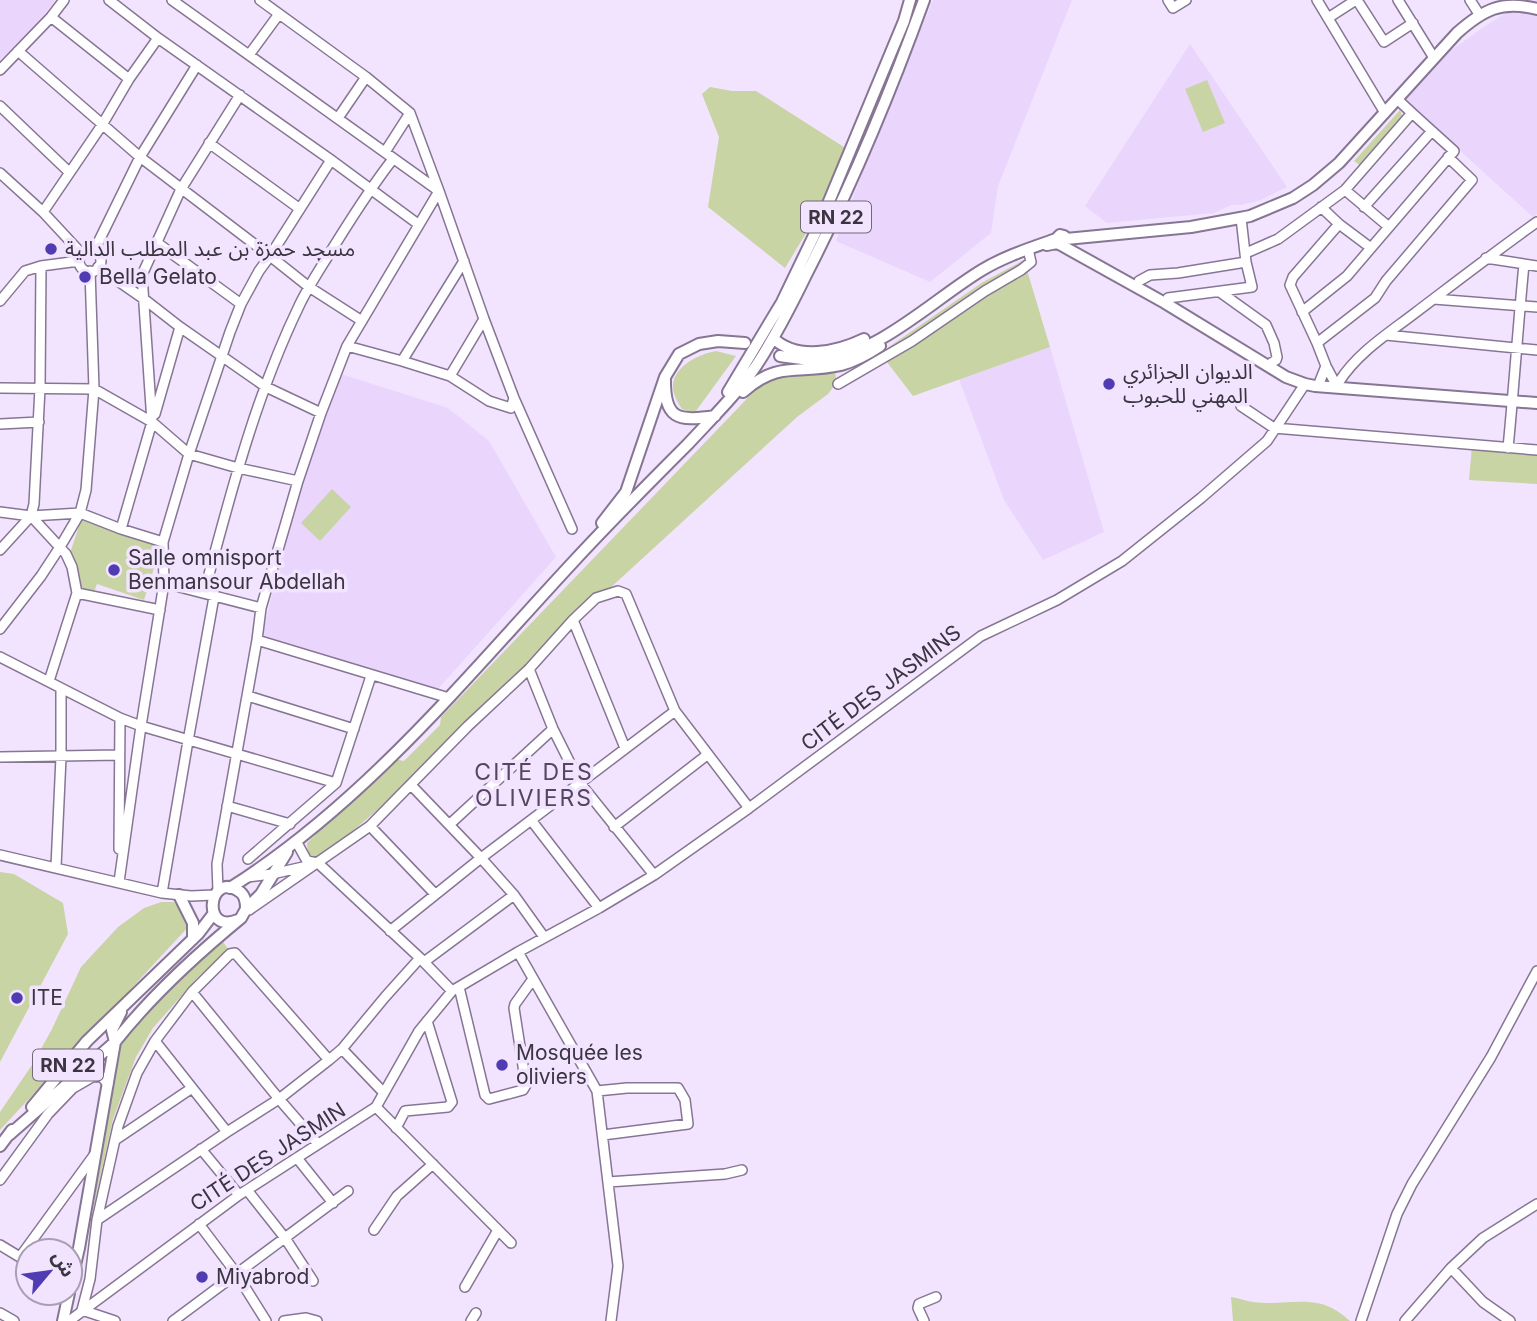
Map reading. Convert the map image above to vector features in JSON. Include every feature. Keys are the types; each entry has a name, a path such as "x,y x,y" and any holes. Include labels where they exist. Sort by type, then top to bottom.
{"main road":[{"name":"RN 22","path":"714,416 782,302 878,84 910,0"},
{"name":"RN 22","path":"230,888 296,841 390,759 575,560 714,416 755,368 788,311 836,217 924,0"},
{"path":"780,356 808,360 837,357 853,352 878,340 982,270 1028,249 1061,242 1191,227 1241,218 1293,198 1313,186 1339,163 1457,33 1479,14 1495,4 1511,1 1532,5"},
{"path":"1061,242 1139,281 1272,363 1302,377 1320,381 1514,398 1537,403"},
{"path":"1061,242 1286,377 1305,384 1415,395 1514,398 1537,396"},
{"path":"665,377 667,401 674,414 691,419 714,416 767,374 840,365 864,355 919,317 932,304"},
{"path":"773,338 782,346 800,351 839,348 858,342 932,304"},
{"path":"575,560 626,492 665,377 679,354 699,344 718,341 745,343"},
{"name":"RN 22","path":"9,1135 115,1042 129,1024 194,958 243,914 261,894 296,841"},
{"path":"230,888 235,888 245,899 243,914 228,922 217,918 215,902 230,888"},
{"path":"179,895 194,923 193,939"},
{"name":"RN 22","path":"0,1146 87,1041 193,939 215,902"},
{"path":"80,1237 115,1042 112,1030 131,998"},
{"path":"84,1068 95,1066 104,1070 108,1081"}],"street":[{"path":"0,70 64,0"},
{"path":"110,0 418,225"},
{"path":"172,0 439,191"},
{"path":"260,0 411,113 514,398 572,529"},
{"path":"1168,0 1173,8 1186,0"},
{"path":"1317,0 1385,113"},
{"path":"1328,18 1357,0 1384,41 1413,23"},
{"path":"1398,0 1434,58"},
{"path":"1470,0 1479,14"},
{"path":"249,55 279,14"},
{"path":"51,17 129,79"},
{"path":"43,212 102,125 129,79 159,38"},
{"path":"18,51 140,158 309,288 362,321"},
{"path":"94,251 140,158 197,65"},
{"path":"338,118 366,77"},
{"path":"152,422 142,275 181,188 240,95"},
{"path":"1302,312 1347,276 1454,150 1397,99"},
{"path":"0,106 69,172"},
{"path":"385,152 411,113"},
{"path":"1139,281 1150,275 1178,273 1246,257 1278,239 1345,190 1412,113"},
{"path":"1364,207 1432,131"},
{"path":"209,144 300,209"},
{"path":"1317,343 1375,298 1386,281 1472,180 1448,157"},
{"path":"204,593 238,468 276,356 299,304 370,189 393,159"},
{"path":"119,882 164,583 163,542 189,454 240,304 331,160"},
{"path":"0,173 43,212 80,257 81,267 94,269 144,299 266,387 321,413"},
{"path":"1345,190 1388,228"},
{"path":"0,855 215,902 217,864 261,608 298,481 347,346 439,191"},
{"path":"1321,207 1371,248"},
{"path":"1168,298 1252,287 1241,218"},
{"path":"1339,224 1292,279 1291,289 1325,366 1337,382 1386,335 1537,222"},
{"path":"156,242 240,304"},
{"path":"838,384 912,341 1021,270 1031,262 1028,249"},
{"path":"0,301 25,271 80,257 88,250 94,251 100,258 94,269 94,389 86,490 80,513 41,576 0,629"},
{"path":"1486,258 1537,266"},
{"path":"402,360 464,261"},
{"path":"1508,448 1524,264"},
{"path":"0,550 31,516 34,504 39,422 41,267"},
{"path":"1220,292 1266,325 1277,357 1272,363"},
{"path":"1434,299 1537,307"},
{"path":"450,376 484,319"},
{"path":"121,529 180,327"},
{"path":"1386,335 1537,350"},
{"path":"347,346 450,376 489,401 511,408 514,398"},
{"path":"1320,381 1325,366"},
{"name":"CITÉ DES JASMINS","path":"455,989 654,875 981,636 1057,600 1122,561 1267,441 1305,384"},
{"path":"0,388 94,389 152,422 189,454 298,481"},
{"path":"1241,405 1274,428 1537,450"},
{"path":"0,424 39,422"},
{"path":"0,512 31,516 80,513 163,542"},
{"path":"31,516 66,554 72,567 77,593 49,681"},
{"path":"164,583 261,608"},
{"path":"243,914 370,826 468,726 529,669 573,620 597,598 618,591 626,594 675,711 749,808"},
{"path":"77,593 160,610"},
{"path":"162,892 214,597"},
{"path":"573,620 625,748"},
{"path":"257,640 449,698"},
{"path":"0,657 141,726 336,783"},
{"path":"529,669 553,729 580,783 654,875"},
{"path":"248,859 336,783 371,676"},
{"path":"56,867 61,688"},
{"path":"248,696 354,729"},
{"path":"390,931 481,858 675,711"},
{"path":"119,882 120,718"},
{"path":"450,824 553,729"},
{"path":"0,757 119,755"},
{"path":"614,827 707,755"},
{"path":"411,785 514,895 544,937"},
{"path":"227,806 290,824"},
{"path":"531,820 599,908"},
{"path":"370,826 435,894"},
{"path":"296,841 307,861 318,863 455,989 485,1096 489,1099 525,1088 514,1008 533,979"},
{"path":"272,874 318,863"},
{"name":"RN 22","path":"247,877 272,874"},
{"path":"97,1220 279,1099 330,1060 384,997 422,960 514,895"},
{"path":"518,951 597,1090 618,1266 611,1321"},
{"path":"115,1321 98,1318 82,1310 90,1279 97,1220 118,1126 137,1073 155,1041 192,992 230,954 235,953 330,1060"},
{"path":"1361,1321 1397,1214 1412,1184 1491,1057 1537,971"},
{"name":"CITÉ DES JASMIN","path":"69,1321 243,1192 376,1107 419,1031 455,989"},
{"path":"192,992 318,1144"},
{"path":"396,1128 405,1111 448,1107 452,1102 428,1021"},
{"path":"155,1041 227,1132"},
{"path":"342,1049 384,1093"},
{"path":"0,1181 48,1114 73,1088 92,1077 101,1076 108,1081"},
{"path":"115,1140 192,1088"},
{"path":"597,1090 678,1088 685,1100 688,1124 603,1135"},
{"path":"376,1107 511,1243"},
{"path":"201,1149 285,1238 313,1281"},
{"path":"39,1237 95,1153"},
{"path":"297,1158 333,1203"},
{"path":"373,1230 397,1196 433,1164"},
{"path":"608,1182 725,1174 742,1170"},
{"path":"173,1321 348,1191"},
{"path":"1412,1319 1451,1268 1483,1238 1537,1204"},
{"path":"199,1224 236,1273 266,1321"},
{"path":"465,1287 498,1230"},
{"path":"1451,1268 1483,1302 1510,1321"},
{"path":"84,1278 90,1279"},
{"path":"924,1321 919,1304 936,1297"},
{"path":"0,1313 15,1321"},
{"path":"284,1321 317,1321"}],"shaded area":[{"path":"0,0 56,0 0,60"},
{"path":"933,0 1072,0 998,186 991,233 930,282 836,241"},
{"path":"1526,0 1537,0 1537,214 1533,217 1404,100 1446,54"},
{"path":"1190,44 1287,187 1261,200 1231,205 1214,213 1107,223 1085,206"},
{"path":"1050,347 1104,532 1043,560 1004,500 959,379"},
{"path":"341,374 448,408 489,441 556,557 438,689 262,635 300,483"}],"green space":[{"path":"1207,80 1225,123 1203,132 1185,89"},
{"path":"710,87 756,91 847,149 817,215 785,268 708,207 719,137 702,94"},
{"path":"1400,110 1403,118 1361,166 1354,161"},
{"path":"1024,260 1050,347 913,396 880,353 983,282"},
{"path":"716,351 736,356 696,411 682,409 673,389 676,374 687,363"},
{"path":"835,372 837,382 828,394 797,417 468,718 397,793 319,860 308,853 307,843 393,759 404,761 440,725 441,717 764,381 782,375"},
{"path":"1472,446 1537,452 1537,484 1469,480"},
{"path":"332,489 351,507 320,541 301,523"},
{"name":"Salle omnisport Benmansour Abdellah","path":"81,520 161,546 144,600 97,584 93,595 82,591 69,556"},
{"name":"ITE","path":"0,872 14,874 63,903 68,934 0,1062"},
{"path":"161,902 174,902 185,914 190,925 0,1130 0,1112 32,1065 81,967 118,927 144,908"},
{"path":"223,942 229,950 198,977 153,1028 136,1057 113,1119 93,1210 106,1121 121,1046 136,1021"},
{"path":"1231,1297 1267,1303 1315,1303 1338,1311 1350,1321 1233,1321"}],"place":[{"name":"مسجد حمزة بن عبد المطلب الدالية","path":"51,249"},
{"name":"Bella Gelato","path":"85,277"},
{"name":"الديوان الجزائري المهني للحبوب","path":"1109,384"},
{"name":"Salle omnisport Benmansour Abdellah","path":"114,570"},
{"name":"ITE","path":"17,998"},
{"name":"Mosquée les oliviers","path":"502,1065"},
{"name":"Miyabrod","path":"202,1277"}],"district":[{"name":"CITÉ DES OLIVIERS","path":"534,785"}]}
